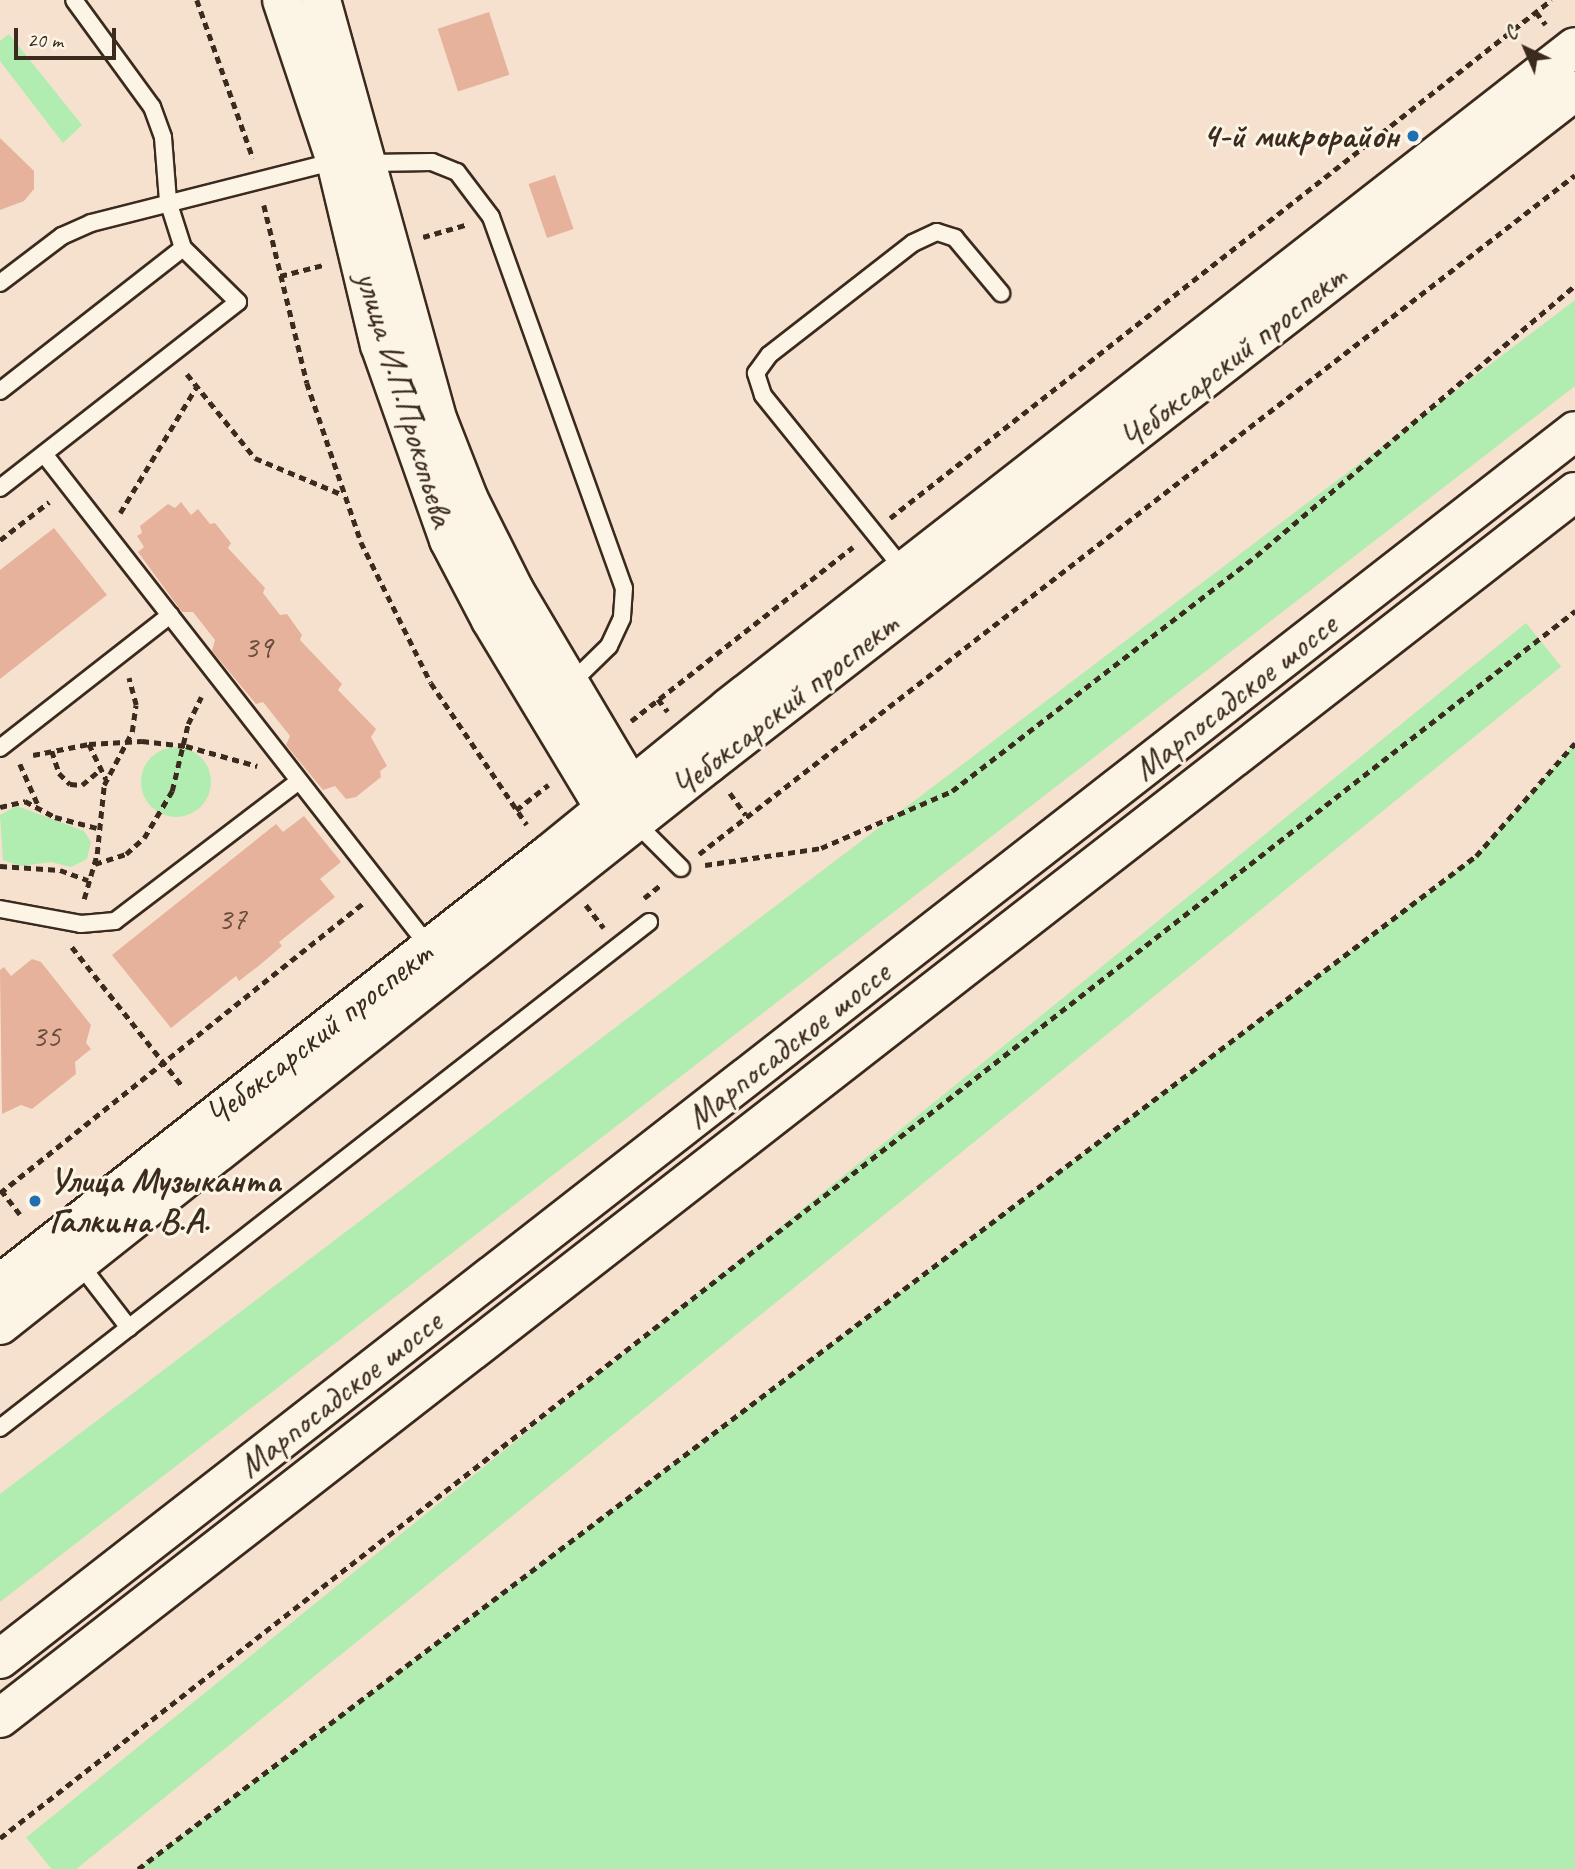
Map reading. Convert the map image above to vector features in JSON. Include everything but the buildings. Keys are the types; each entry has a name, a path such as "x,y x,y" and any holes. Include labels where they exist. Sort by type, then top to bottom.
{"street":[{"name":"улица И.П.Прокопьева","path":"282,0 353,162 438,421 469,500 514,590 569,684 624,806"},
{"name":"улица И.П.Прокопьева","path":"321,0 353,162 380,345 449,540 491,620 624,806"},
{"name":"Чебоксарский проспект","path":"0,1325 79,1264 904,570 1575,47"},
{"name":"Чебоксарский проспект","path":"0,1284 430,948 624,806 1575,91"},
{"name":"Марпосадское шоссе","path":"0,1659 1575,431"},
{"name":"Марпосадское шоссе","path":"0,1718 1575,492"}],"lane":[{"path":"0,488 238,302 183,248 168,201 163,137 152,107 74,0"},
{"path":"0,284 75,229 168,201 353,162 432,162 457,172 491,217 624,588 622,618 609,646 569,684"},
{"path":"904,570 763,395 756,373 769,355 913,243 937,232 955,238 1001,293"},
{"path":"0,391 183,248"},
{"path":"44,454 430,948"},
{"path":"0,748 170,615"},
{"path":"0,909 81,924 103,924 127,915 294,775"},
{"path":"624,806 681,868"},
{"path":"0,1428 649,922"},
{"path":"79,1264 129,1328"}],"path":[{"path":"197,0 256,166"},
{"path":"886,520 1550,0"},
{"path":"710,845 1575,175"},
{"path":"262,197 280,276 342,494 415,656 528,828"},
{"path":"409,241 491,217"},
{"path":"280,276 335,261"},
{"path":"681,868 821,848 952,791 1256,556 1575,285"},
{"path":"172,354 255,458 342,494"},
{"path":"107,534 197,386"},
{"path":"0,540 69,486"},
{"path":"623,727 858,543"},
{"path":"0,1838 1575,611"},
{"path":"81,924 88,880 94,864 106,779 129,741 135,696 116,657"},
{"path":"94,864 126,854 144,838 172,791 186,746 192,712 218,676"},
{"path":"40,809 18,759 89,744 129,741 186,746 240,763 294,775"},
{"path":"138,1869 1476,856 1575,743"},
{"path":"89,744 106,779"},
{"path":"52,751 59,773 70,784 82,785 100,770"},
{"path":"516,810 557,778"},
{"path":"0,807 25,801 69,822 97,828"},
{"path":"0,866 60,870 88,880"},
{"path":"20,1214 0,1191 382,887"},
{"path":"584,902 605,930"},
{"path":"47,916 182,1086"}],"green space":[{"path":"9,34 82,125 63,143 0,61 0,41"},
{"path":"1575,300 1575,386 0,1602 0,1494"},
{"path":"1526,623 1561,667 76,1869 52,1869 26,1838"},
{"path":"1575,743 1575,1869 138,1869 1476,856"},
{"path":"169,747 183,747 196,752 206,762 211,782 206,802 196,812 183,817 169,817 156,812 146,802 141,789 141,775 146,762 156,752"},
{"path":"17,806 84,831 91,842 87,859 71,867 51,862 20,866 3,860 0,815"}],"place":[{"name":"4-й микрорайон","path":"1413,136"},
{"name":"Улица Музыканта Галкина В.А.","path":"35,1201"}]}
